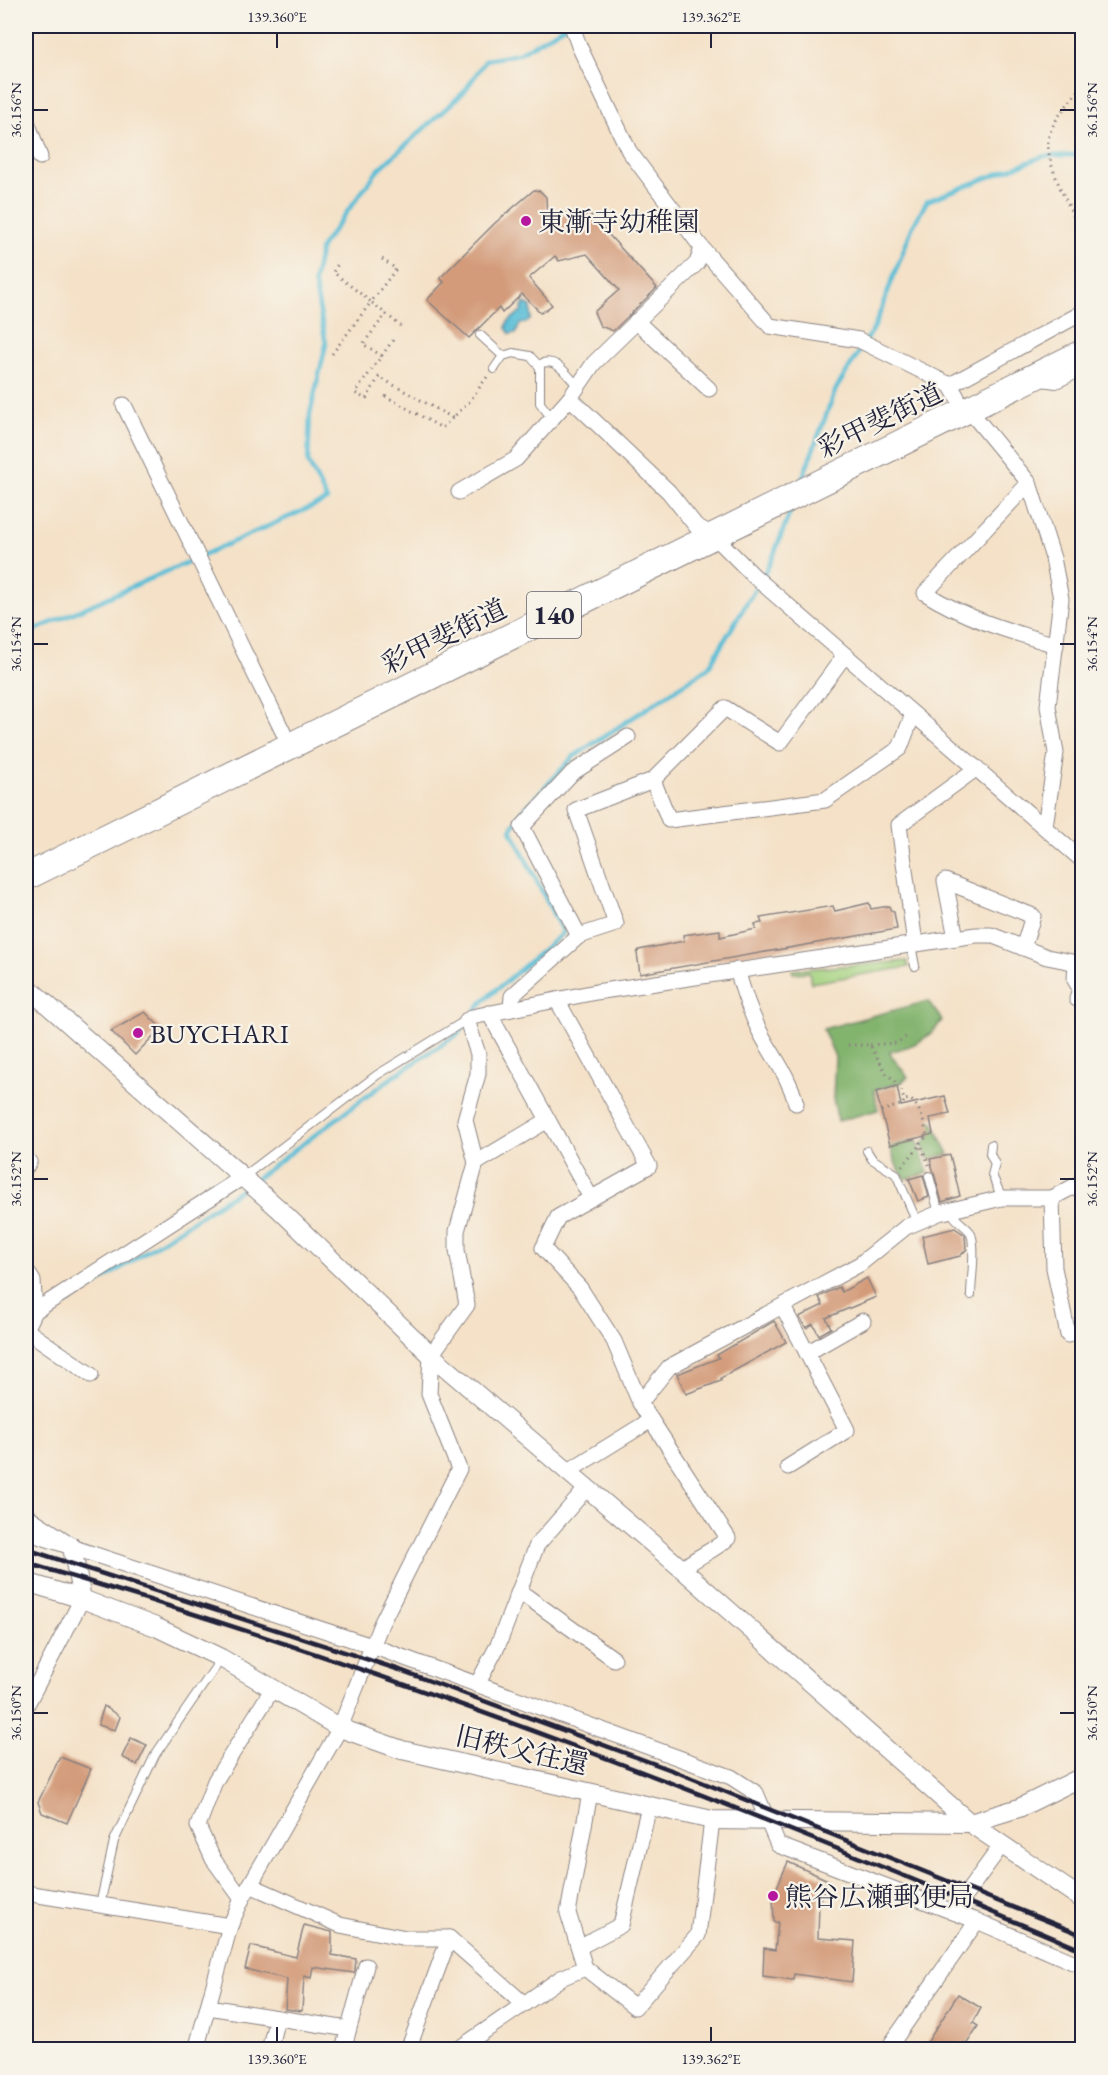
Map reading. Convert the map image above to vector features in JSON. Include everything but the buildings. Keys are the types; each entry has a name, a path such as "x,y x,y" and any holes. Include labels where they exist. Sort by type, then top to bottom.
{"highway":[{"name":"彩甲斐街道","path":"26,877 705,531 959,397 1083,335"},
{"name":"彩甲斐街道","path":"959,397 1027,380 1083,353"},
{"name":"彩甲斐街道","path":"26,858 283,732 705,531"}],"street":[{"path":"573,29 628,151 702,248 770,326 859,340 959,397 1029,483 1053,558 1061,599 1048,706 1056,753 1045,826"},
{"path":"26,119 40,157"},
{"path":"459,492 516,459 574,392 594,363 697,263 702,248"},
{"path":"959,397 1083,313"},
{"path":"636,321 709,389"},
{"path":"574,392 705,531 755,577 1083,860"},
{"path":"124,405 283,732"},
{"path":"1029,483 925,593 954,611 984,624 1056,645"},
{"path":"511,1009 512,996 579,936 616,924 576,810 653,780 725,708 780,742 845,655"},
{"path":"653,780 669,820 825,800 900,748 913,714"},
{"path":"579,936 522,827 572,773 628,737"},
{"path":"913,945 899,825 977,768"},
{"path":"956,938 945,881 1033,916 1023,948"},
{"path":"196,2049 230,1926 242,1899 340,1728 372,1646 459,1469 429,1394 432,1355 467,1305 457,1250 457,1231 476,1163 465,1120 478,1074 478,1054 469,1018 557,1000 737,970 956,938 991,935 1047,957 1079,963 1075,980 1080,988 1077,999"},
{"path":"737,970 756,1023 790,1080 796,1103"},
{"path":"26,986 243,1177 432,1355 682,1569 970,1823 1083,1899"},
{"path":"557,1000 649,1166 558,1217 543,1248 579,1288 614,1341 640,1403 728,1538 715,1550 696,1557 682,1569"},
{"path":"489,1013 591,1198"},
{"path":"476,1163 548,1120"},
{"path":"26,1158 29,1162 26,1167"},
{"path":"35,1311 243,1177"},
{"path":"640,1403 669,1366 783,1308 860,1264 906,1227 945,1212 1002,1198 1052,1198 1083,1182"},
{"path":"1052,1198 1054,1268 1068,1335"},
{"path":"26,1270 33,1281 35,1311 26,1330 91,1375"},
{"path":"783,1308 847,1430 788,1467"},
{"path":"807,1353 863,1321"},
{"path":"567,1472 651,1420"},
{"path":"477,1685 498,1645 537,1545 586,1489"},
{"path":"26,1517 72,1548 82,1599 26,1706"},
{"path":"26,1532 372,1646 731,1777 756,1793 770,1823 772,1836 778,1845 977,1921 1083,1965"},
{"name":"旧秩父往還","path":"26,1582 82,1599 156,1627 221,1658 340,1728 402,1750 712,1820 770,1823 970,1823 1019,1808 1083,1777"},
{"path":"519,1591 614,1659"},
{"path":"242,1899 213,1859 198,1826 214,1781 273,1688"},
{"path":"590,1793 568,1913 585,1968 634,2007 698,1935 712,1820"},
{"path":"579,1947 621,1925 649,1806"},
{"path":"953,1912 1001,1846"},
{"path":"250,1885 340,1925 406,1938 449,1938 524,2004"},
{"path":"26,1893 230,1926"},
{"path":"887,2049 977,1921"},
{"path":"414,2047 449,1938"},
{"path":"343,2049 366,1966"},
{"path":"457,2049 561,1978 585,1968"},
{"path":"208,2007 348,2029"},
{"path":"269,2049 277,2018"}],"lane":[{"path":"480,335 503,356 525,354 534,358 539,366 540,403 549,414 555,415"},
{"path":"494,369 503,356"},
{"path":"539,366 543,361 552,362 574,392"},
{"path":"1027,380 1056,384 1083,372"},
{"path":"913,945 915,966"},
{"path":"243,1177 377,1075 469,1018"},
{"path":"991,1145 990,1154 995,1164 992,1175 1002,1198"},
{"path":"867,1151 872,1159 896,1174 917,1222"},
{"path":"928,1171 945,1212 968,1230 974,1244 971,1295"},
{"path":"100,1905 114,1841 150,1766 191,1698 221,1658"}],"path":[{"path":"1083,86 1055,124 1048,141 1054,170 1083,235"},
{"path":"332,354 396,269 382,259"},
{"path":"338,264 333,272 401,326"},
{"path":"382,356 363,344 386,314"},
{"path":"393,340 355,393 366,399 379,377 453,418"},
{"path":"385,396 442,428 494,369"},
{"path":"848,1045 896,1043 909,1035"},
{"path":"870,1044 886,1073 900,1086 904,1100"},
{"path":"881,1111 898,1106 904,1100 910,1099 922,1114 927,1136 916,1148 913,1156 902,1166 906,1172"},
{"path":"920,1146 928,1171"}],"green space":[{"path":"907,961 909,967 811,983 809,972 793,973 792,970"},
{"path":"928,1001 942,1020 937,1027 919,1042 889,1052 908,1077 900,1083 874,1090 878,1110 838,1121 833,1099 835,1057 823,1029"},
{"path":"932,1121 949,1154 928,1159 922,1144 930,1135 927,1122"},
{"path":"917,1140 928,1173 906,1179 897,1167 890,1147"}],"water":[{"path":"524,303 531,306 531,319 520,324 516,333 510,334 506,328 507,323 521,311"}],"waterway":[{"path":"26,634 327,500 308,462 310,414 326,344 314,281 321,247 378,170 464,92 486,60 518,54 565,26"},
{"path":"801,482 836,389 874,328 912,228 927,201 1044,156 1082,155"},
{"path":"474,1013 482,1002 563,933 511,830 522,812 573,757 708,668 771,562 792,507"},
{"path":"253,1181 394,1076 458,1034 465,1025"},
{"path":"26,1340 44,1318 246,1186"}],"railway":[{"path":"26,1549 400,1670 674,1771 1082,1935"},
{"path":"26,1563 294,1647 560,1741 822,1843 1082,1950"}],"place":[{"name":"東漸寺幼稚園","path":"526,221"},
{"name":"BUYCHARI","path":"138,1033"},
{"name":"熊谷広瀬郵便局","path":"773,1896"}]}
